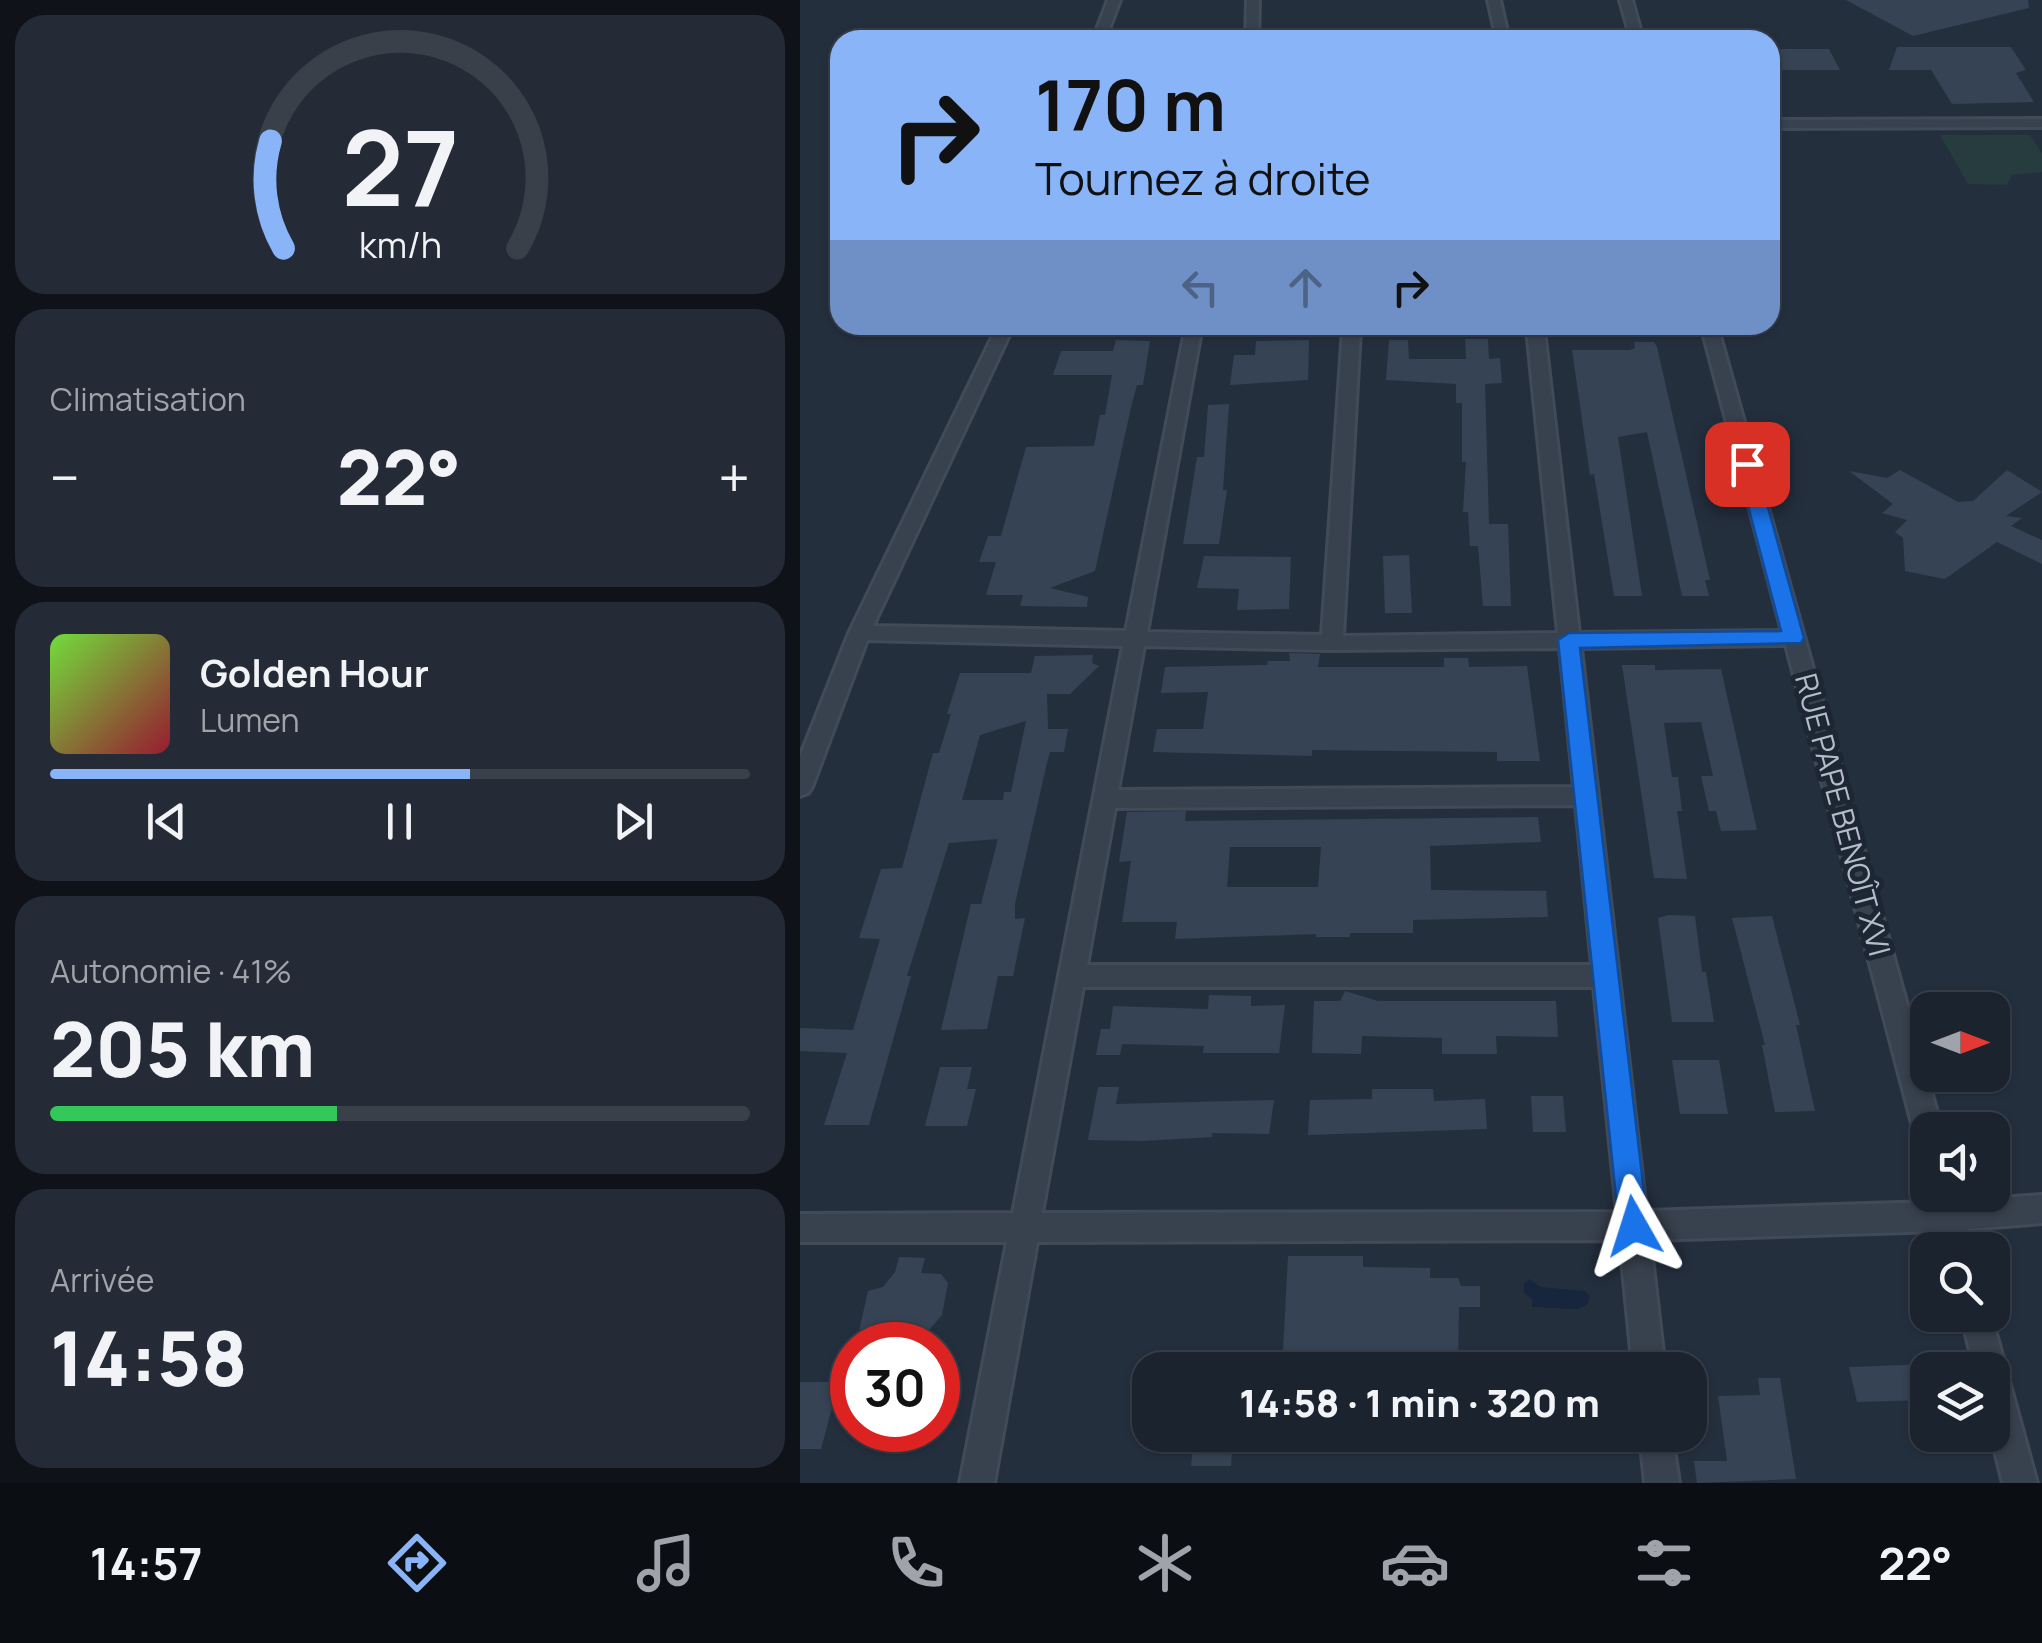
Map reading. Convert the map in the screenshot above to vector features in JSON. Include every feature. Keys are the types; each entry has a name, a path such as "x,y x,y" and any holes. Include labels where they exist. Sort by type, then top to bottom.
{"street":[{"path":"1102,30 1114,0"},
{"path":"1252,30 1253,0"},
{"path":"1494,0 1501,30"},
{"path":"1626,0 1634,30"},
{"path":"1780,124 2042,123"},
{"path":"800,787 859,634 1001,335"},
{"path":"977,1483 1192,335"},
{"path":"1332,642 1351,335"},
{"path":"1536,335 1647,1352"},
{"name":"RUE PAPE BENOÎT XVI","path":"1713,335 1923,1112"},
{"path":"859,634 1332,642 1794,638"},
{"path":"1106,799 1586,796"},
{"path":"1072,976 1606,976"},
{"path":"800,1228 1634,1226 1910,1208"},
{"path":"2010,1208 2042,1209"},
{"path":"2010,1444 2020,1483"},
{"path":"1658,1452 1662,1483"}],"green space":[{"path":"1940,135 2030,135 2042,153 2042,172 2012,175 2007,185 1968,184"}],"water":[{"path":"1529,1279 1541,1287 1585,1291 1590,1296 1587,1305 1577,1309 1532,1307 1532,1299 1524,1293 1524,1284"}],"building":[{"path":"1846,0 2028,0 2029,8 1913,36"},
{"path":"1897,47 2011,47 2026,70 2016,73 2034,102 1952,104 1931,70 1889,70"},
{"path":"1780,49 1829,49 1840,70 1780,70"},
{"path":"1465,339 1488,339 1489,359 1500,358 1502,383 1485,384 1489,524 1508,524 1511,606 1483,606 1478,546 1470,546 1468,512 1463,512 1466,462 1462,462 1462,403 1456,403 1456,384 1386,380 1389,340 1408,340 1409,359 1466,359"},
{"path":"1116,340 1150,341 1143,385 1137,385 1132,403 1095,571 1050,588 1088,597 1087,607 1020,606 1023,595 986,595 996,562 979,562 988,536 1001,536 1026,447 1094,446 1100,415 1105,415 1112,375 1053,375 1061,351 1113,351"},
{"path":"1309,340 1308,380 1230,385 1234,355 1255,355 1256,341"},
{"path":"1634,342 1654,342 1657,347 1710,580 1705,580 1709,596 1682,596 1647,432 1618,437 1642,596 1614,596 1594,474 1590,475 1572,350 1630,350 1635,348"},
{"path":"1229,404 1223,490 1227,490 1219,544 1183,544 1197,457 1204,457 1208,405"},
{"path":"1900,470 1958,502 1973,501 2007,470 2042,492 2006,516 2022,518 2011,526 2042,540 2042,564 1997,542 1945,579 1905,571 1903,538 1895,532 1907,520 1882,513 1893,504 1849,471 1887,478"},
{"path":"1409,555 1412,613 1385,613 1383,556"},
{"path":"1204,556 1291,557 1289,609 1237,610 1239,589 1197,588"},
{"path":"1289,653 1320,654 1318,667 1444,667 1444,658 1468,658 1469,667 1527,666 1540,761 1497,761 1497,752 1312,750 1312,756 1153,752 1157,729 1203,729 1208,692 1161,693 1165,667 1267,665 1268,661 1290,661"},
{"path":"1093,655 1092,663 1099,666 1070,694 1047,694 1048,729 1068,729 1064,752 1050,752 1015,904 1015,919 1025,918 1013,976 998,976 987,1029 941,1030 971,904 981,904 998,839 949,843 907,976 911,976 869,1125 824,1125 847,1053 800,1051 800,1028 853,1030 880,939 859,938 881,869 902,868 933,753 939,753 960,673 1031,673 1035,656","holes":["1026,721 1011,792 1004,792 1003,800 962,800 980,735"]},
{"path":"1622,665 1655,665 1655,670 1721,669 1757,830 1721,831 1716,811 1709,811 1701,776 1713,776 1701,722 1664,723 1672,777 1678,777 1682,811 1677,811 1687,879 1654,878"},
{"path":"1186,811 1185,821 1538,817 1541,842 1430,846 1431,890 1546,891 1548,917 1413,920 1413,933 1350,933 1350,937 1316,934 1175,939 1177,922 1122,922 1131,861 1119,862 1127,812","holes":["1230,847 1321,847 1318,887 1227,887"]},
{"path":"1695,916 1714,1022 1672,1022 1658,918"},
{"path":"1772,916 1800,1025 1796,1025 1815,1111 1775,1112 1765,1045 1732,918"},
{"path":"1345,991 1378,1001 1556,1001 1558,1037 1496,1036 1497,1054 1442,1054 1442,1038 1362,1036 1361,1054 1312,1053 1314,1001 1340,1001"},
{"path":"1209,995 1251,996 1251,1006 1285,1005 1279,1053 1203,1053 1204,1046 1122,1044 1120,1055 1096,1055 1101,1029 1110,1029 1113,1006 1208,1009"},
{"path":"1672,1060 1719,1060 1728,1114 1680,1114"},
{"path":"940,1067 972,1067 967,1089 976,1089 967,1126 925,1126"},
{"path":"1098,1087 1119,1087 1116,1104 1274,1100 1269,1134 1088,1140"},
{"path":"1372,1089 1433,1089 1434,1101 1485,1099 1487,1129 1308,1135 1310,1100 1372,1099"},
{"path":"1531,1096 1563,1096 1566,1132 1533,1132"},
{"path":"1288,1256 1363,1256 1363,1267 1430,1268 1430,1278 1458,1278 1461,1286 1480,1286 1480,1307 1459,1307 1458,1352 1283,1352"},
{"path":"899,1257 925,1258 921,1273 941,1274 948,1283 942,1315 936,1322 861,1322 868,1291 883,1287 895,1272"},
{"path":"1910,1365 1910,1401 1857,1402 1849,1367"},
{"path":"1758,1378 1780,1378 1796,1479 1697,1483 1694,1461 1727,1461 1718,1396 1760,1395"},
{"path":"800,1382 830,1382 830,1416 821,1449 800,1449"},
{"path":"1192,1452 1232,1452 1231,1466 1191,1466"}],"route":[{"path":"1634,1226 1569,640 1794,638 1747,464"}]}
